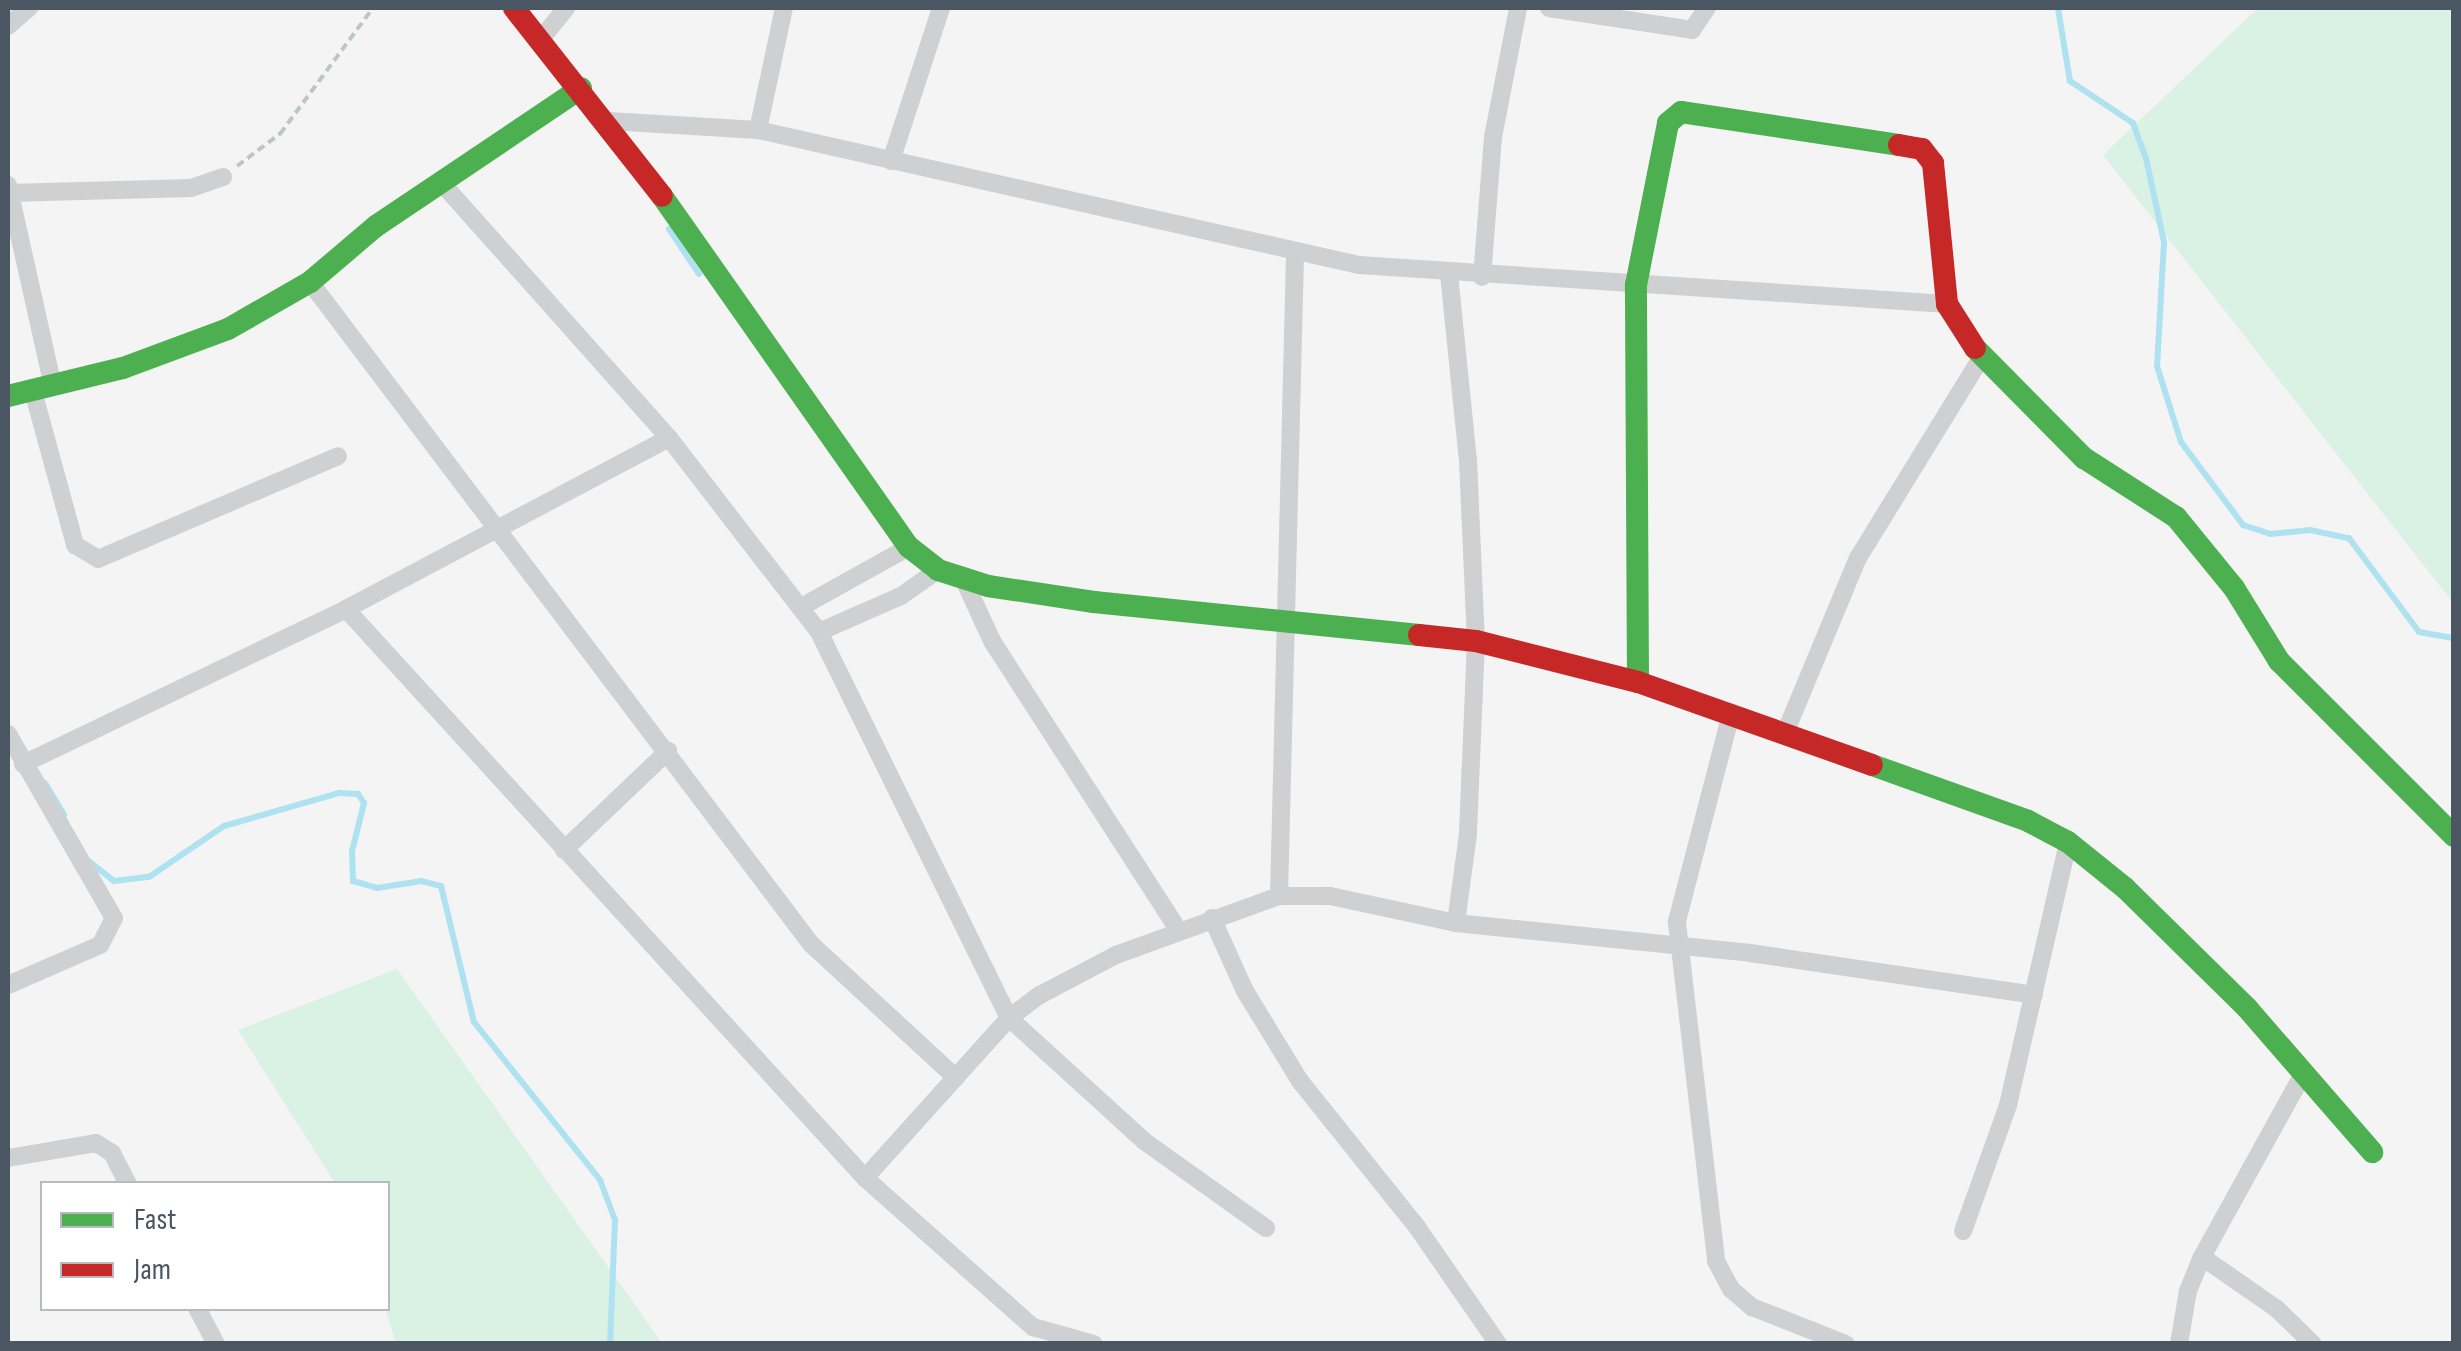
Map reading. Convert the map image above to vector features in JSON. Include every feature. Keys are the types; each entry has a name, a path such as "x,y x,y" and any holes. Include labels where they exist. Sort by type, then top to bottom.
{"street":[{"path":"8,26 29,8"},
{"path":"514,8 609,121 908,547 938,570 964,580 1094,602 1476,641 1638,682 1924,781 2068,842 2220,982 2372,1152"},
{"path":"541,39 566,8"},
{"path":"758,130 784,8"},
{"path":"891,161 941,8"},
{"path":"1482,277 1493,137 1518,8"},
{"path":"1549,8 1692,30 1708,8"},
{"path":"8,396 182,349 310,282 440,181 581,88"},
{"path":"1638,682 1636,285 1668,123 1681,112 1930,154 1947,304 1981,358 2056,435 2176,517 2234,588 2279,661 2454,836"},
{"path":"609,121 758,130 1295,253 1482,277 1947,304"},
{"path":"223,177 191,188 9,190 57,491 84,556 98,559 338,456"},
{"path":"440,181 670,438 804,606 1009,1018 1144,1141 1266,1228"},
{"path":"1280,896 1295,253"},
{"path":"1449,274 1468,460 1476,641 1468,834 1456,922"},
{"path":"310,282 811,944 956,1078"},
{"path":"1785,733 1858,558 1981,358"},
{"path":"23,764 499,532 670,438"},
{"path":"804,606 908,547"},
{"path":"819,632 901,596 938,570"},
{"path":"964,580 1001,656 1179,931"},
{"path":"346,609 865,1178 1033,1327 1094,1344"},
{"path":"1731,714 1680,890 1679,949 1716,1261 1731,1290 1752,1308 1846,1344"},
{"path":"8,734 114,918 100,945 8,984"},
{"path":"564,850 668,752"},
{"path":"1963,1231 2008,1105 2068,842"},
{"path":"865,1178 1009,1018 1116,955 1280,896 1330,896 1456,922 2034,995"},
{"path":"1212,918 1245,991 1300,1081 1417,1227 1498,1344"},
{"path":"2179,1344 2188,1291 2202,1257 2302,1076"},
{"path":"8,1158 96,1143 112,1153 126,1181"},
{"path":"2202,1257 2277,1309 2313,1344"},
{"path":"199,1311 216,1344"}],"path":[{"path":"223,177 280,134 374,8"}],"green space":[{"path":"2258,8 2453,8 2453,603 2103,155"},
{"path":"397,969 662,1343 396,1343 386,1311 390,1311 390,1181 334,1181 238,1030"}],"waterway":[{"path":"2058,8 2070,81 2133,123 2146,158 2164,242 2157,366 2181,442 2243,525 2270,534 2310,530 2349,538 2419,632 2454,638"},
{"path":"669,229 699,274"},
{"path":"45,783 64,815"},
{"path":"89,861 114,881 149,877 224,826 339,793 358,794 364,803 352,851 353,881 377,888 421,881 441,886 474,1022 600,1180 615,1220 610,1344"}],"traffic: fast":[{"path":"8,396 123,368 228,329 310,282 376,226 581,88"},
{"path":"1638,682 1636,285 1668,123 1681,112 1899,145"},
{"path":"662,196 909,547 938,570 988,586 1094,602 1419,635"},
{"path":"1975,348 2084,458 2176,517 2234,588 2279,661 2454,836"},
{"path":"1872,765 2028,821 2068,842 2125,888 2247,1008 2372,1152"}],"traffic: jam":[{"path":"514,8 662,196"},
{"path":"1899,145 1922,149 1933,163 1947,304 1975,348"},
{"path":"1419,635 1476,641 1638,682 1872,765"}]}
